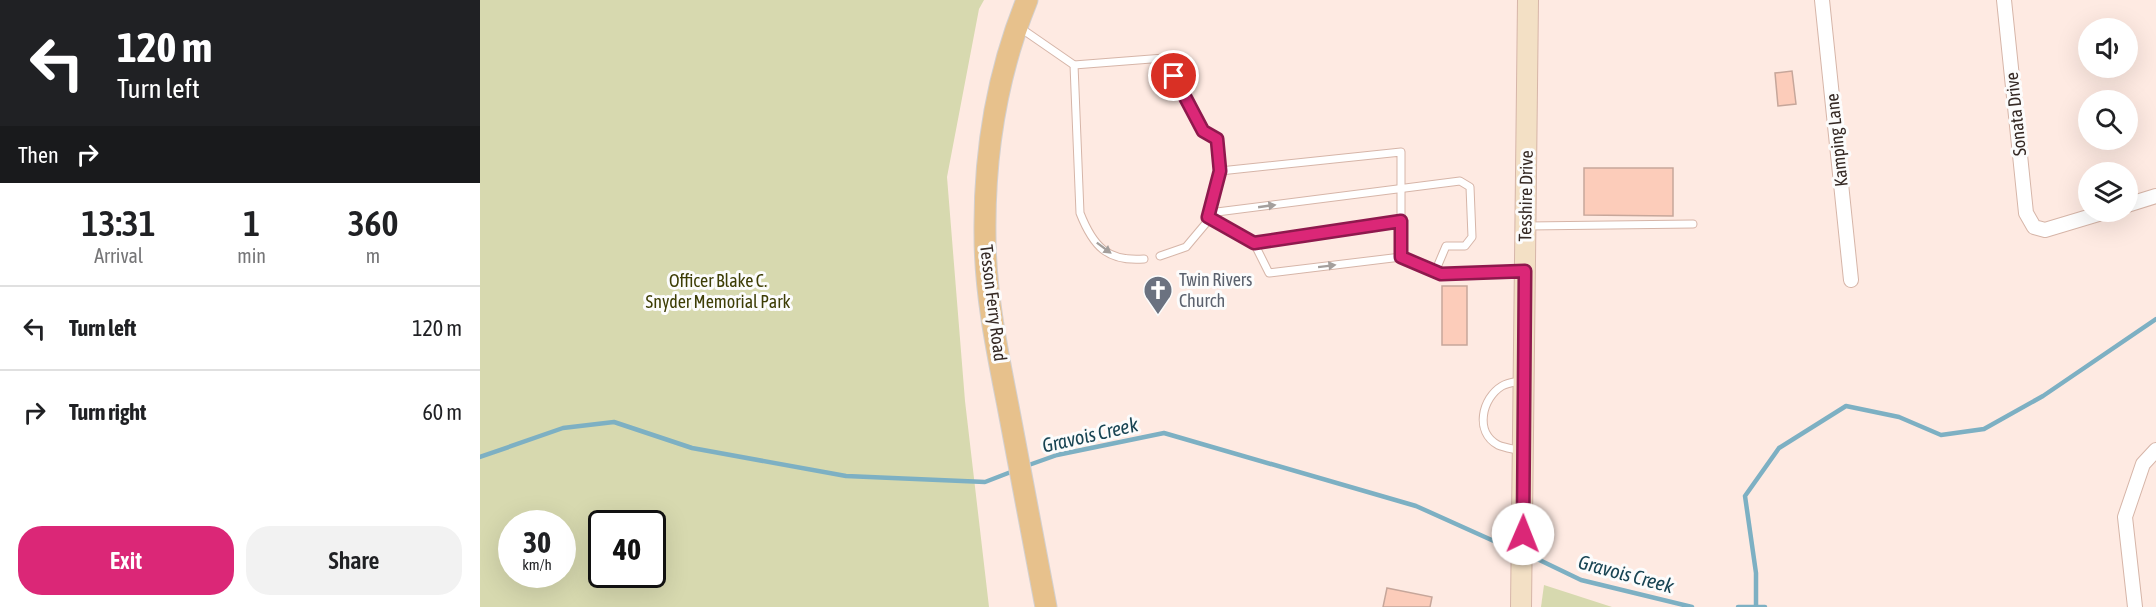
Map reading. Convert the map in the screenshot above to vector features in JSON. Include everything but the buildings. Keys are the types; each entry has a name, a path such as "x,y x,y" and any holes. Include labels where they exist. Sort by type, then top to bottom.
{"main road":[{"name":"Tesson Ferry Road","path":"1027,0 1017,26 993,122 986,189 987,272 1002,372 1046,607"}],"street":[{"name":"Tesshire Drive","path":"1521,607 1524,513 1528,0"},
{"name":"Kamping Lane","path":"1822,0 1851,280"},
{"name":"Sonata Drive","path":"2004,0 2026,213 2034,227 2045,230 2078,220"},
{"path":"2138,202 2156,196"},
{"path":"2135,607 2125,517 2143,464 2156,450"}],"lane":[{"path":"1017,26 1074,65 1164,58 1203,131 1217,139 1220,171 1208,218 1186,247 1160,256"},
{"path":"1074,65 1080,213 1089,236 1106,252 1129,260 1144,259"},
{"path":"1220,171 1401,152 1401,257"},
{"path":"1208,218 1401,187 1460,181 1470,187 1472,237 1465,246 1446,246 1435,272"},
{"path":"1208,218 1254,243 1269,273 1401,257 1441,274 1525,271"},
{"path":"1254,243 1401,221"},
{"path":"1526,226 1693,224"},
{"path":"1524,381 1503,385 1489,398 1482,419 1485,430 1497,444 1524,451"}],"green space":[{"name":"Officer Blake C. Snyder Memorial Park","path":"480,0 984,0 979,9 947,177 965,401 989,607 480,607"},
{"path":"1544,585 1612,607 1541,607"}],"waterway":[{"path":"1756,606 1756,573 1745,496 1779,448 1846,406 1899,417 1941,435 1984,429 2043,396 2156,319"},
{"name":"Gravois Creek","path":"480,457 563,428 614,422 692,448 846,476 985,482 1016,470"},
{"name":"Gravois Creek","path":"1026,466 1057,455 1164,433 1416,506 1516,551"},
{"name":"Gravois Creek","path":"1527,554 1581,580 1692,607"},
{"name":"Gravois Creek","path":"1738,607 1765,607"}],"place":[{"name":"Twin Rivers Church","path":"1158,316"}],"route":[{"path":"1174,76 1203,131 1217,139 1220,171 1208,217 1254,243 1401,221 1401,257 1441,274 1525,271 1523,534"}]}
